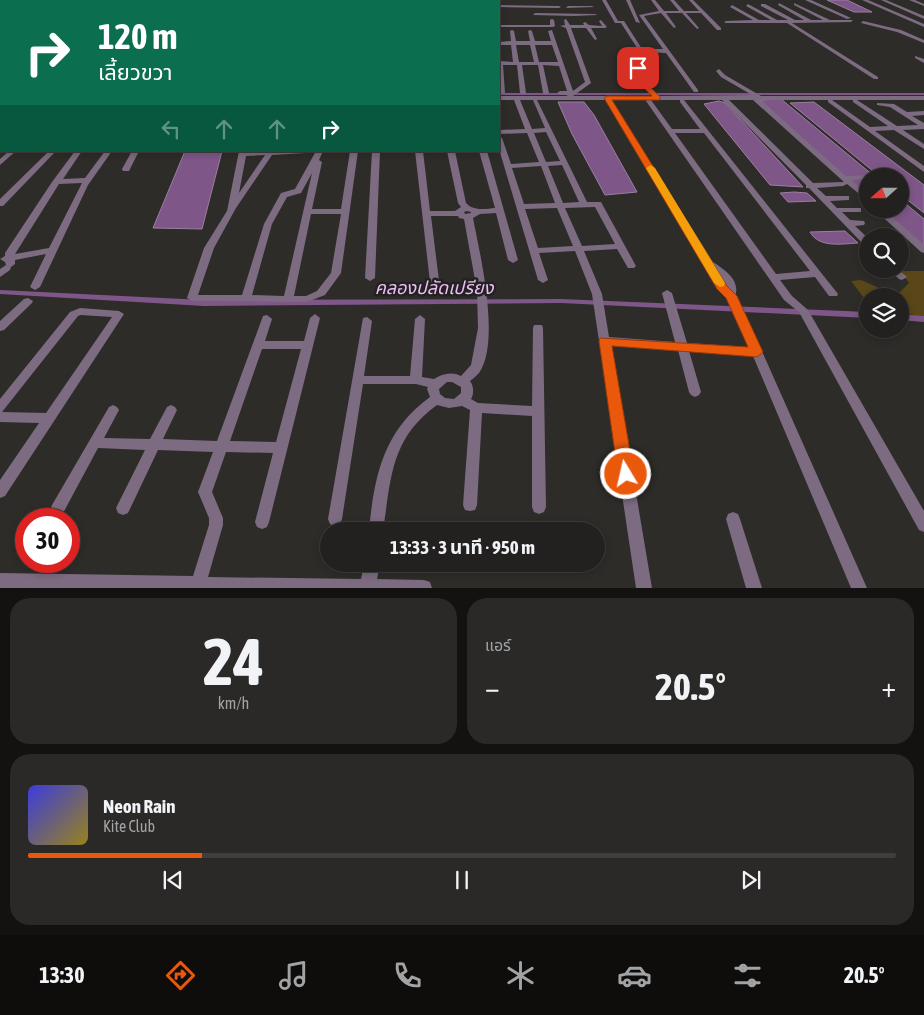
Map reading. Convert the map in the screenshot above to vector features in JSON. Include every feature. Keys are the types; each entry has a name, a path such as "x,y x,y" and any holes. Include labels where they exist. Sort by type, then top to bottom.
{"street":[{"path":"472,0 481,0"},
{"path":"559,0 563,7 575,16"},
{"path":"500,94 571,93 560,64 552,28 554,18 569,0"},
{"path":"500,26 552,28 567,23 587,27 605,27 597,18 588,0"},
{"path":"604,0 616,22 641,22"},
{"path":"628,0 641,22 666,50 696,91"},
{"path":"653,0 674,27"},
{"path":"672,0 697,28"},
{"path":"691,0 719,29"},
{"path":"725,0 760,23"},
{"path":"740,0 778,23"},
{"path":"756,0 876,78"},
{"path":"772,0 812,22"},
{"path":"807,0 852,20 899,31 924,44"},
{"path":"867,0 923,25"},
{"path":"884,0 889,0"},
{"path":"884,0 909,11 923,14"},
{"path":"910,0 924,5"},
{"path":"792,2 830,22"},
{"path":"812,3 826,2"},
{"path":"500,7 538,4 563,7 592,7"},
{"path":"538,4 532,28 533,43 546,93"},
{"path":"822,8 835,7"},
{"path":"909,11 918,10 923,14"},
{"path":"641,22 642,14 703,12"},
{"path":"534,17 575,16 597,18"},
{"path":"514,19 513,43 524,93"},
{"path":"726,22 792,23 852,20"},
{"path":"584,21 594,39"},
{"path":"622,22 656,73"},
{"path":"567,23 588,83 567,98"},
{"path":"751,23 759,30"},
{"path":"894,33 924,44"},
{"path":"802,38 812,37"},
{"path":"500,43 554,43"},
{"path":"810,44 822,44"},
{"path":"641,50 666,50"},
{"path":"820,50 832,50"},
{"path":"831,57 843,57"},
{"path":"917,57 924,61"},
{"path":"500,63 560,64"},
{"path":"842,65 855,64"},
{"path":"638,68 645,86 657,97"},
{"path":"719,71 726,78 756,96 844,181 859,192"},
{"path":"500,94 516,98 724,98 756,96 857,100 924,98"},
{"path":"516,98 597,294 644,588"},
{"path":"607,98 723,289 732,298 740,313 860,588"},
{"path":"724,98 859,235"},
{"path":"857,100 890,104 924,127"},
{"path":"857,100 924,147"},
{"path":"535,101 584,204"},
{"path":"649,101 788,298 802,310 924,526"},
{"path":"682,101 833,294"},
{"path":"830,101 922,167"},
{"path":"906,114 924,113"},
{"path":"869,129 924,127"},
{"path":"500,132 549,130"},
{"path":"669,131 706,132"},
{"path":"500,141 543,280"},
{"path":"0,163 12,152"},
{"path":"0,204 52,152"},
{"path":"6,262 56,182 78,152"},
{"path":"35,287 87,180 108,152"},
{"path":"126,169 135,152"},
{"path":"231,211 243,153 271,152"},
{"path":"271,152 231,211 209,248 192,298 288,299 314,297 321,293 336,272 354,152"},
{"path":"246,298 268,224 284,195 298,191 320,152"},
{"path":"288,299 321,152"},
{"path":"370,278 376,152"},
{"path":"419,152 435,289"},
{"path":"451,152 462,203 467,212 484,310 478,360 474,372 463,381"},
{"path":"483,152 513,260"},
{"path":"508,166 564,163"},
{"path":"809,186 859,178"},
{"path":"56,182 87,180"},
{"path":"822,199 846,198"},
{"path":"521,207 600,205 631,266"},
{"path":"426,214 499,210"},
{"path":"834,210 858,210"},
{"path":"308,212 344,211"},
{"path":"888,218 924,250"},
{"path":"847,223 861,223"},
{"path":"535,251 621,246"},
{"path":"6,262 53,250"},
{"path":"773,277 816,274"},
{"path":"668,296 695,392"},
{"path":"0,327 28,301"},
{"path":"0,408 74,314 80,311 117,312 118,317 0,492"},
{"path":"197,585 216,525 216,518 206,492 268,318"},
{"path":"262,522 316,318"},
{"path":"416,380 420,319"},
{"path":"334,519 359,380 367,321"},
{"path":"538,328 539,507"},
{"path":"605,341 757,352"},
{"path":"258,345 308,345"},
{"path":"359,380 416,380 435,384 448,378 463,381 468,390 464,400"},
{"path":"435,384 433,394 436,399 450,404 464,400 476,408 539,411"},
{"path":"378,522 390,457 398,435 409,420 436,399"},
{"path":"470,505 476,408"},
{"path":"57,508 113,410"},
{"path":"123,508 171,410"},
{"path":"0,417 50,418"},
{"path":"95,443 221,448 282,448"},
{"path":"733,519 754,588"},
{"path":"374,572 379,587"},
{"path":"0,581 81,585 424,588"}],"shaded area":[{"path":"827,0 847,0 872,12 854,12"},
{"path":"781,99 864,168 859,168 859,190 760,100"},
{"path":"719,101 725,103 803,187 770,185 704,104"},
{"path":"558,102 584,102 594,115 637,192 605,195 572,134"},
{"path":"814,102 901,168 869,168 790,103"},
{"path":"185,152 222,152 202,229 153,228"},
{"path":"909,174 924,185 924,213 909,201"},
{"path":"780,193 807,193 816,201 788,202"},
{"path":"909,206 924,219 924,247 909,234 909,228 902,228 891,218 909,218"},
{"path":"845,231 858,243 825,243 819,241 810,232"},
{"path":"909,271 924,271 924,317 909,314 909,288 904,288 909,283 906,278 909,278"},
{"path":"861,280 878,288 859,288 859,292 851,281"}],"waterway":[{"path":"500,94 924,94"},
{"name":"คลองปลัดเปรียง","path":"0,292 204,303 561,301 859,315"},
{"name":"คลองปลัดเปรียง","path":"909,318 924,319"}],"slow traffic":[{"path":"651,168 720,283"}],"route":[{"path":"626,474 605,341 757,352 731,296 723,289 607,98 658,98 642,82 644,78 638,68"}]}
